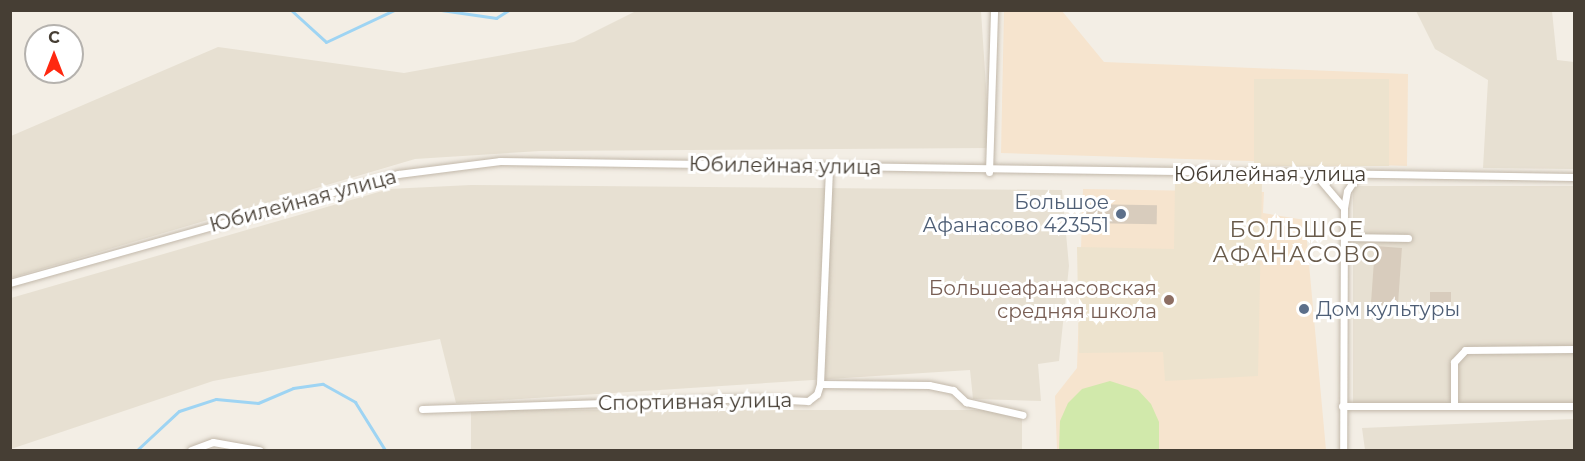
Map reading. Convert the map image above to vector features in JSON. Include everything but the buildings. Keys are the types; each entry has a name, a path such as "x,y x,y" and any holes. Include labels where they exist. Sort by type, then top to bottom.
{"street":[{"path":"989,172 994,10"},
{"name":"Юбилейная улица","path":"10,283 398,174 500,161 989,172 1575,177"},
{"path":"820,384 829,167"},
{"path":"1343,450 1344,208 1347,191 1358,174"},
{"path":"1316,175 1344,208"},
{"path":"1345,237 1408,238"},
{"path":"1454,406 1454,362 1465,350 1575,349"},
{"name":"Спортивная улица","path":"422,409 748,398 808,401 818,394 820,384 929,385 953,390 966,402 1023,415"},
{"path":"1342,406 1575,406"},
{"path":"191,450 213,442 260,450"}],"shaded area":[{"path":"636,11 981,11 990,148 540,151 415,159 11,278 11,136 218,47 404,73 574,42"},
{"path":"1004,11 1062,11 1104,62 1408,74 1407,166 1001,153"},
{"path":"1416,11 1552,11 1557,60 1574,62 1574,169 1483,168 1488,80 1435,49"},
{"path":"1254,79 1389,79 1389,166 1254,166"},
{"name":"Большеафанасовская средняя школа","path":"1175,182 1262,182 1258,376 1165,381 1163,352 1079,353 1077,247 1174,249"},
{"path":"471,185 1062,190 1069,266 1059,361 1038,364 1041,401 973,399 970,370 456,403 440,339 213,381 11,449 11,298 389,189"},
{"path":"1353,186 1574,186 1574,406 1353,406"},
{"path":"1083,189 1264,192 1263,213 1305,220 1326,450 1057,450 1055,396 1077,368"},
{"path":"471,410 1022,410 1022,450 471,450"},
{"path":"1574,419 1574,450 1365,450 1362,428"}],"green space":[{"path":"1110,381 1138,390 1151,404 1159,422 1159,450 1059,450 1060,421 1068,403 1082,389"}],"waterway":[{"path":"291,10 326,42 394,10"},
{"path":"441,10 496,18 509,10"},
{"path":"137,450 179,411 216,399 258,403 293,388 323,384 355,402 385,450"}],"place":[{"name":"Большое Афанасово 423551","path":"1121,214"},
{"name":"Большеафанасовская средняя школа","path":"1169,300"},
{"name":"Дом культуры","path":"1304,309"}],"district":[{"name":"БОЛЬШОЕ АФАНАСОВО","path":"1297,242"}]}
